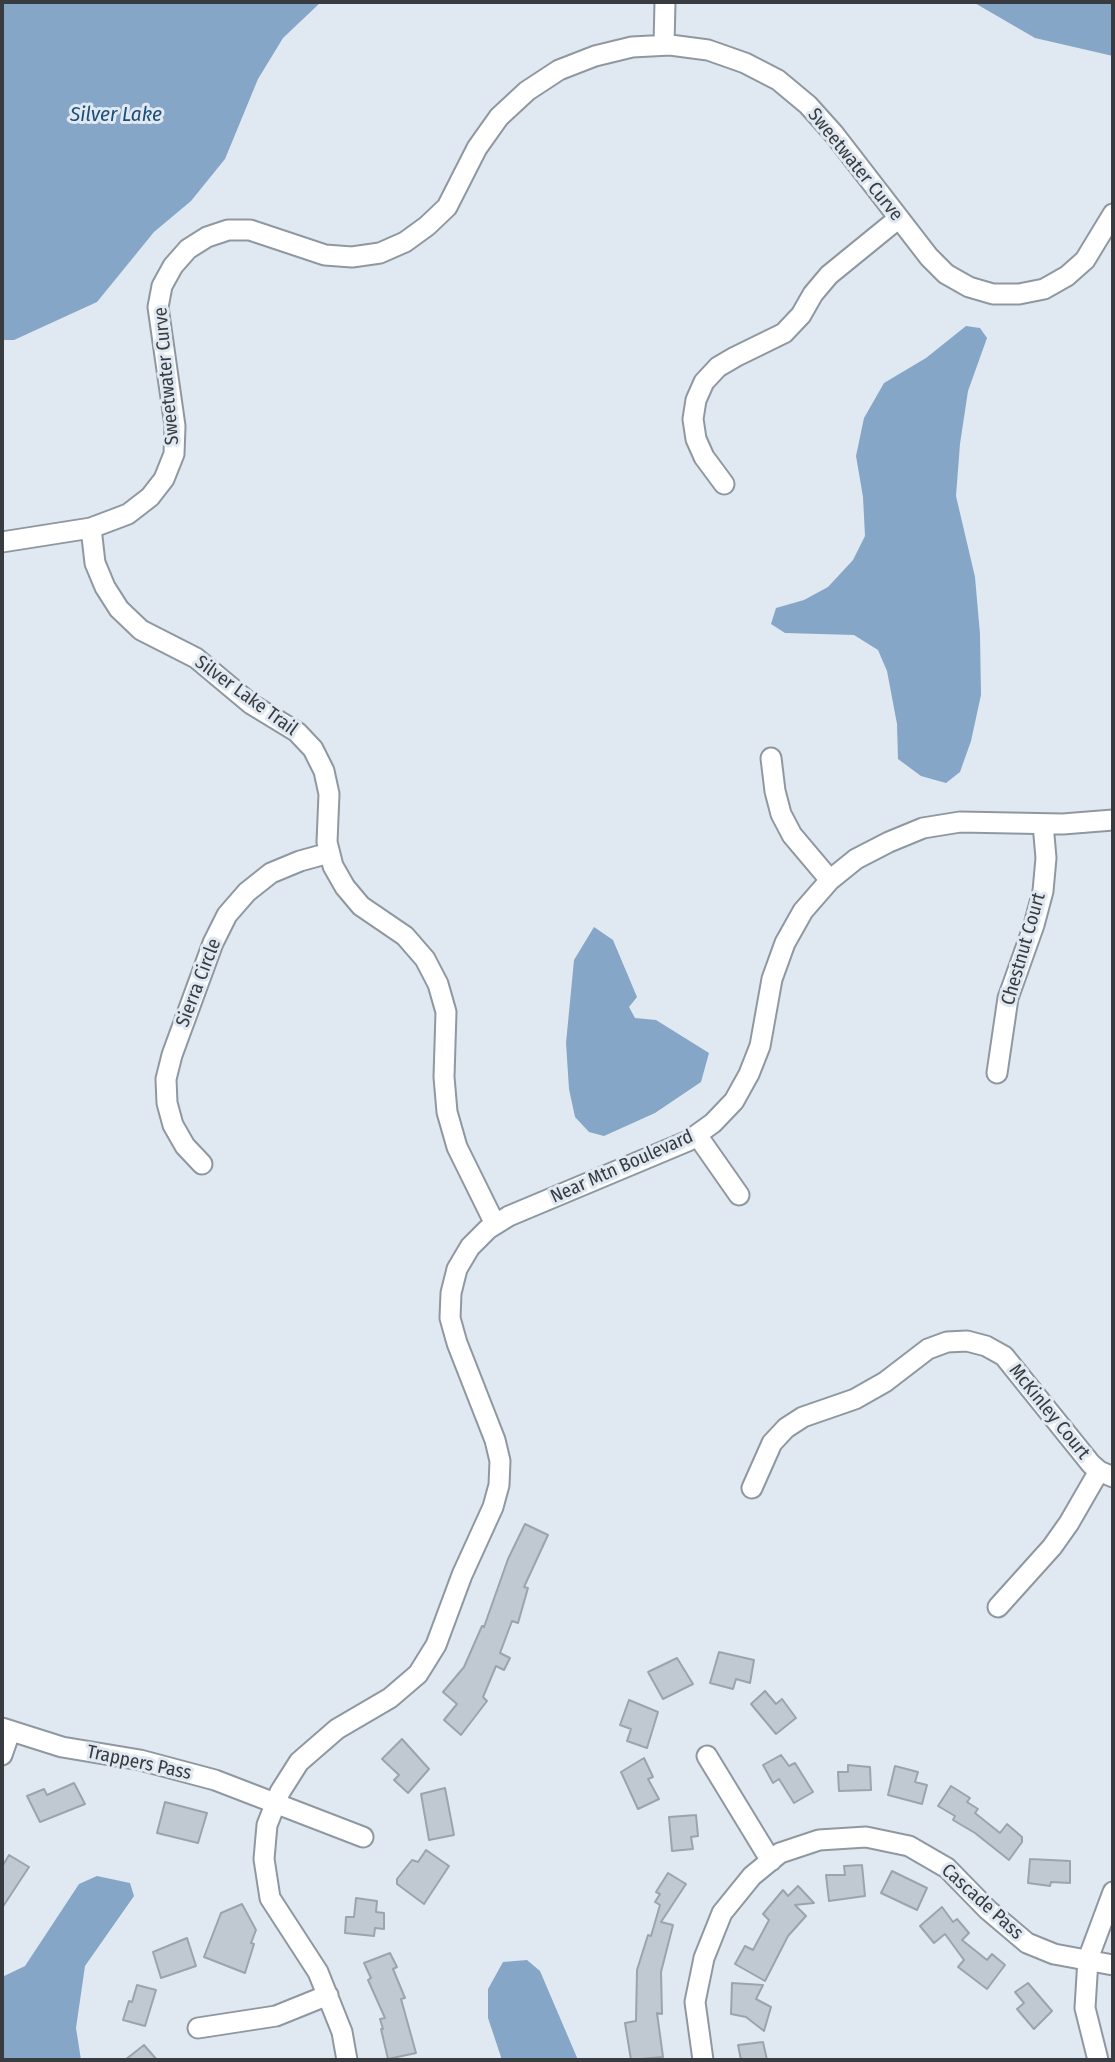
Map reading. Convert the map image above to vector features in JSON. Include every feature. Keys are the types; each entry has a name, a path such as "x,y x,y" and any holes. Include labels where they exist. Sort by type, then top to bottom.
{"street":[{"path":"664,45 665,2"},
{"name":"Sweetwater Curve","path":"2,542 91,528 128,514 149,497 164,479 174,454 175,426 158,307 162,286 173,266 188,248 207,237 228,230 250,230 325,255 352,257 380,253 405,242 427,226 447,206 477,148 499,117 527,91 559,70 595,55 632,47 664,45 708,50 745,63 778,80 808,105 834,134 946,274 969,287 993,294 1019,294 1044,289 1067,276 1085,260 1113,214"},
{"path":"724,484 704,457 696,439 693,419 696,400 704,382 718,367 734,356 784,333 801,315 813,294 830,275 899,218"},
{"name":"Silver Lake Trail","path":"91,528 95,562 105,587 120,608 141,629 196,658 251,704 297,732 313,749 324,771 329,794 327,842 333,866 345,887 361,906 405,936 425,959 438,984 446,1012 444,1077 447,1112 457,1147 495,1224"},
{"path":"771,758 781,814 792,835 830,880"},
{"name":"Near Mtn Boulevard","path":"346,2060 342,2032 318,1972 270,1898 264,1858 267,1825 275,1803 299,1762 337,1729 390,1698 418,1674 436,1645 468,1562 493,1507 499,1485 500,1461 495,1440 450,1318 451,1293 457,1269 470,1247 495,1224 509,1216 660,1153 697,1135 713,1123 734,1101 749,1074 760,1046 772,979 785,943 803,911 830,880 856,859 923,828 960,822 1043,824 1113,820"},
{"name":"Chestnut Court","path":"997,1073 1008,998 1043,891 1046,858 1043,824"},
{"name":"Sierra Circle","path":"202,1164 185,1146 173,1125 167,1103 166,1079 172,1055 213,943 227,915 247,892 271,873 329,853"},
{"path":"697,1135 739,1195"},
{"name":"McKinley Court","path":"752,1489 772,1443 794,1422 855,1399 885,1382 928,1349 947,1342 967,1341 986,1346 1003,1356 1077,1450 1106,1474"},
{"path":"998,1607 1052,1547 1106,1474"},
{"path":"2,1755 6,1730"},
{"name":"Trappers Pass","path":"6,1730 62,1748 140,1760 215,1780 363,1837"},
{"path":"707,1756 771,1861"},
{"name":"Cascade Pass","path":"703,2060 695,2002 704,1958 722,1913 752,1876 780,1853 819,1840 866,1837 909,1846 947,1868 988,1910 1027,1942 1054,1954 1113,1965"},
{"path":"1098,2060 1085,2008 1088,1959 1113,1892"},
{"path":"198,2028 276,2016 328,1995"}],"water":[{"name":"Silver Lake","path":"2,2 321,2 283,38 258,79 225,159 191,201 154,232 97,302 14,340 2,340"},
{"path":"973,2 1113,2 1113,56 1035,38"},
{"path":"966,326 980,328 987,338 968,391 956,496 975,577 981,695 971,741 960,772 946,783 921,776 898,759 897,724 887,671 878,650 854,635 785,633 771,624 776,608 804,600 828,587 853,560 865,536 863,497 856,456 864,418 884,383 926,358"},
{"path":"594,927 613,940 637,997 629,1007 635,1018 656,1020 709,1053 701,1082 655,1113 604,1136 589,1132 575,1117 569,1089 566,1043 574,960"},
{"path":"97,1876 130,1883 134,1896 85,1966 76,2028 81,2060 2,2060 2,1977 25,1966 79,1884"},
{"path":"527,1960 540,1971 578,2060 502,2060 488,2018 488,1989 503,1962"}],"building":[{"path":"525,1524 548,1535 524,1587 528,1588 518,1623 512,1621 500,1653 510,1658 504,1670 496,1666 483,1697 487,1701 461,1735 444,1720 457,1704 443,1692 464,1667 482,1626 484,1627 508,1559"},
{"path":"719,1652 754,1660 750,1683 736,1679 733,1689 710,1683"},
{"path":"677,1658 693,1684 663,1699 648,1672"},
{"path":"765,1691 776,1704 782,1699 796,1718 776,1734 751,1704"},
{"path":"629,1700 658,1712 647,1748 627,1741 631,1729 620,1725"},
{"path":"402,1739 429,1769 408,1793 394,1780 399,1775 382,1759"},
{"path":"781,1755 789,1766 795,1763 813,1792 794,1803 779,1779 773,1783 763,1765"},
{"path":"644,1758 653,1777 648,1779 659,1799 638,1809 621,1772"},
{"path":"848,1765 870,1767 871,1790 839,1791 838,1772 848,1772"},
{"path":"895,1766 918,1772 915,1782 927,1785 922,1804 888,1795"},
{"path":"74,1783 85,1804 40,1822 27,1796 44,1789 47,1795"},
{"path":"951,1786 970,1798 967,1802 978,1809 975,1813 1000,1833 1007,1824 1022,1837 1022,1842 1009,1860 975,1833 953,1820 955,1816 938,1806"},
{"path":"445,1788 454,1835 429,1840 421,1794"},
{"path":"165,1802 207,1813 198,1843 157,1833"},
{"path":"696,1815 698,1836 691,1837 693,1849 672,1851 669,1817"},
{"path":"426,1850 449,1866 424,1904 397,1884 397,1879 412,1860 418,1862"},
{"path":"9,1855 29,1867 2,1908 2,1867"},
{"path":"1030,1859 1070,1861 1070,1883 1051,1882 1050,1886 1028,1883"},
{"path":"862,1865 865,1896 829,1901 826,1875 845,1875 844,1866"},
{"path":"892,1871 927,1888 917,1910 881,1893"},
{"path":"668,1873 686,1884 661,1922 673,1925 661,1972 662,2014 657,2013 663,2057 631,2060 625,2023 636,2021 637,1970 660,1905 655,1902 660,1894 656,1892"},
{"path":"798,1886 814,1903 795,1905 806,1916 788,1936 765,1981 735,1964 745,1946 753,1950 769,1920 763,1914 783,1890 788,1896"},
{"path":"356,1898 377,1901 376,1912 384,1913 384,1929 375,1928 374,1936 345,1933 346,1917 354,1917"},
{"path":"242,1904 256,1930 245,1973 204,1957 221,1913"},
{"path":"942,1907 953,1922 957,1919 969,1933 962,1940 987,1960 992,1954 1005,1965 987,1989 958,1967 964,1960 945,1934 934,1943 920,1926"},
{"path":"187,1938 196,1966 161,1978 153,1952"},
{"path":"390,1953 397,1967 393,1969 405,1998 401,1999 416,2053 388,2059 380,2019 385,2018 368,1980 371,1978 364,1963"},
{"path":"732,1983 763,1985 756,1999 771,2007 764,2031 746,2017 731,2014"},
{"path":"1028,1983 1052,2011 1034,2029 1017,2009 1024,2003 1015,1992"},
{"path":"137,1985 156,1990 145,2026 123,2020"},
{"path":"763,2042 767,2060 741,2060 738,2045"},
{"path":"144,2045 157,2060 125,2060"}]}
